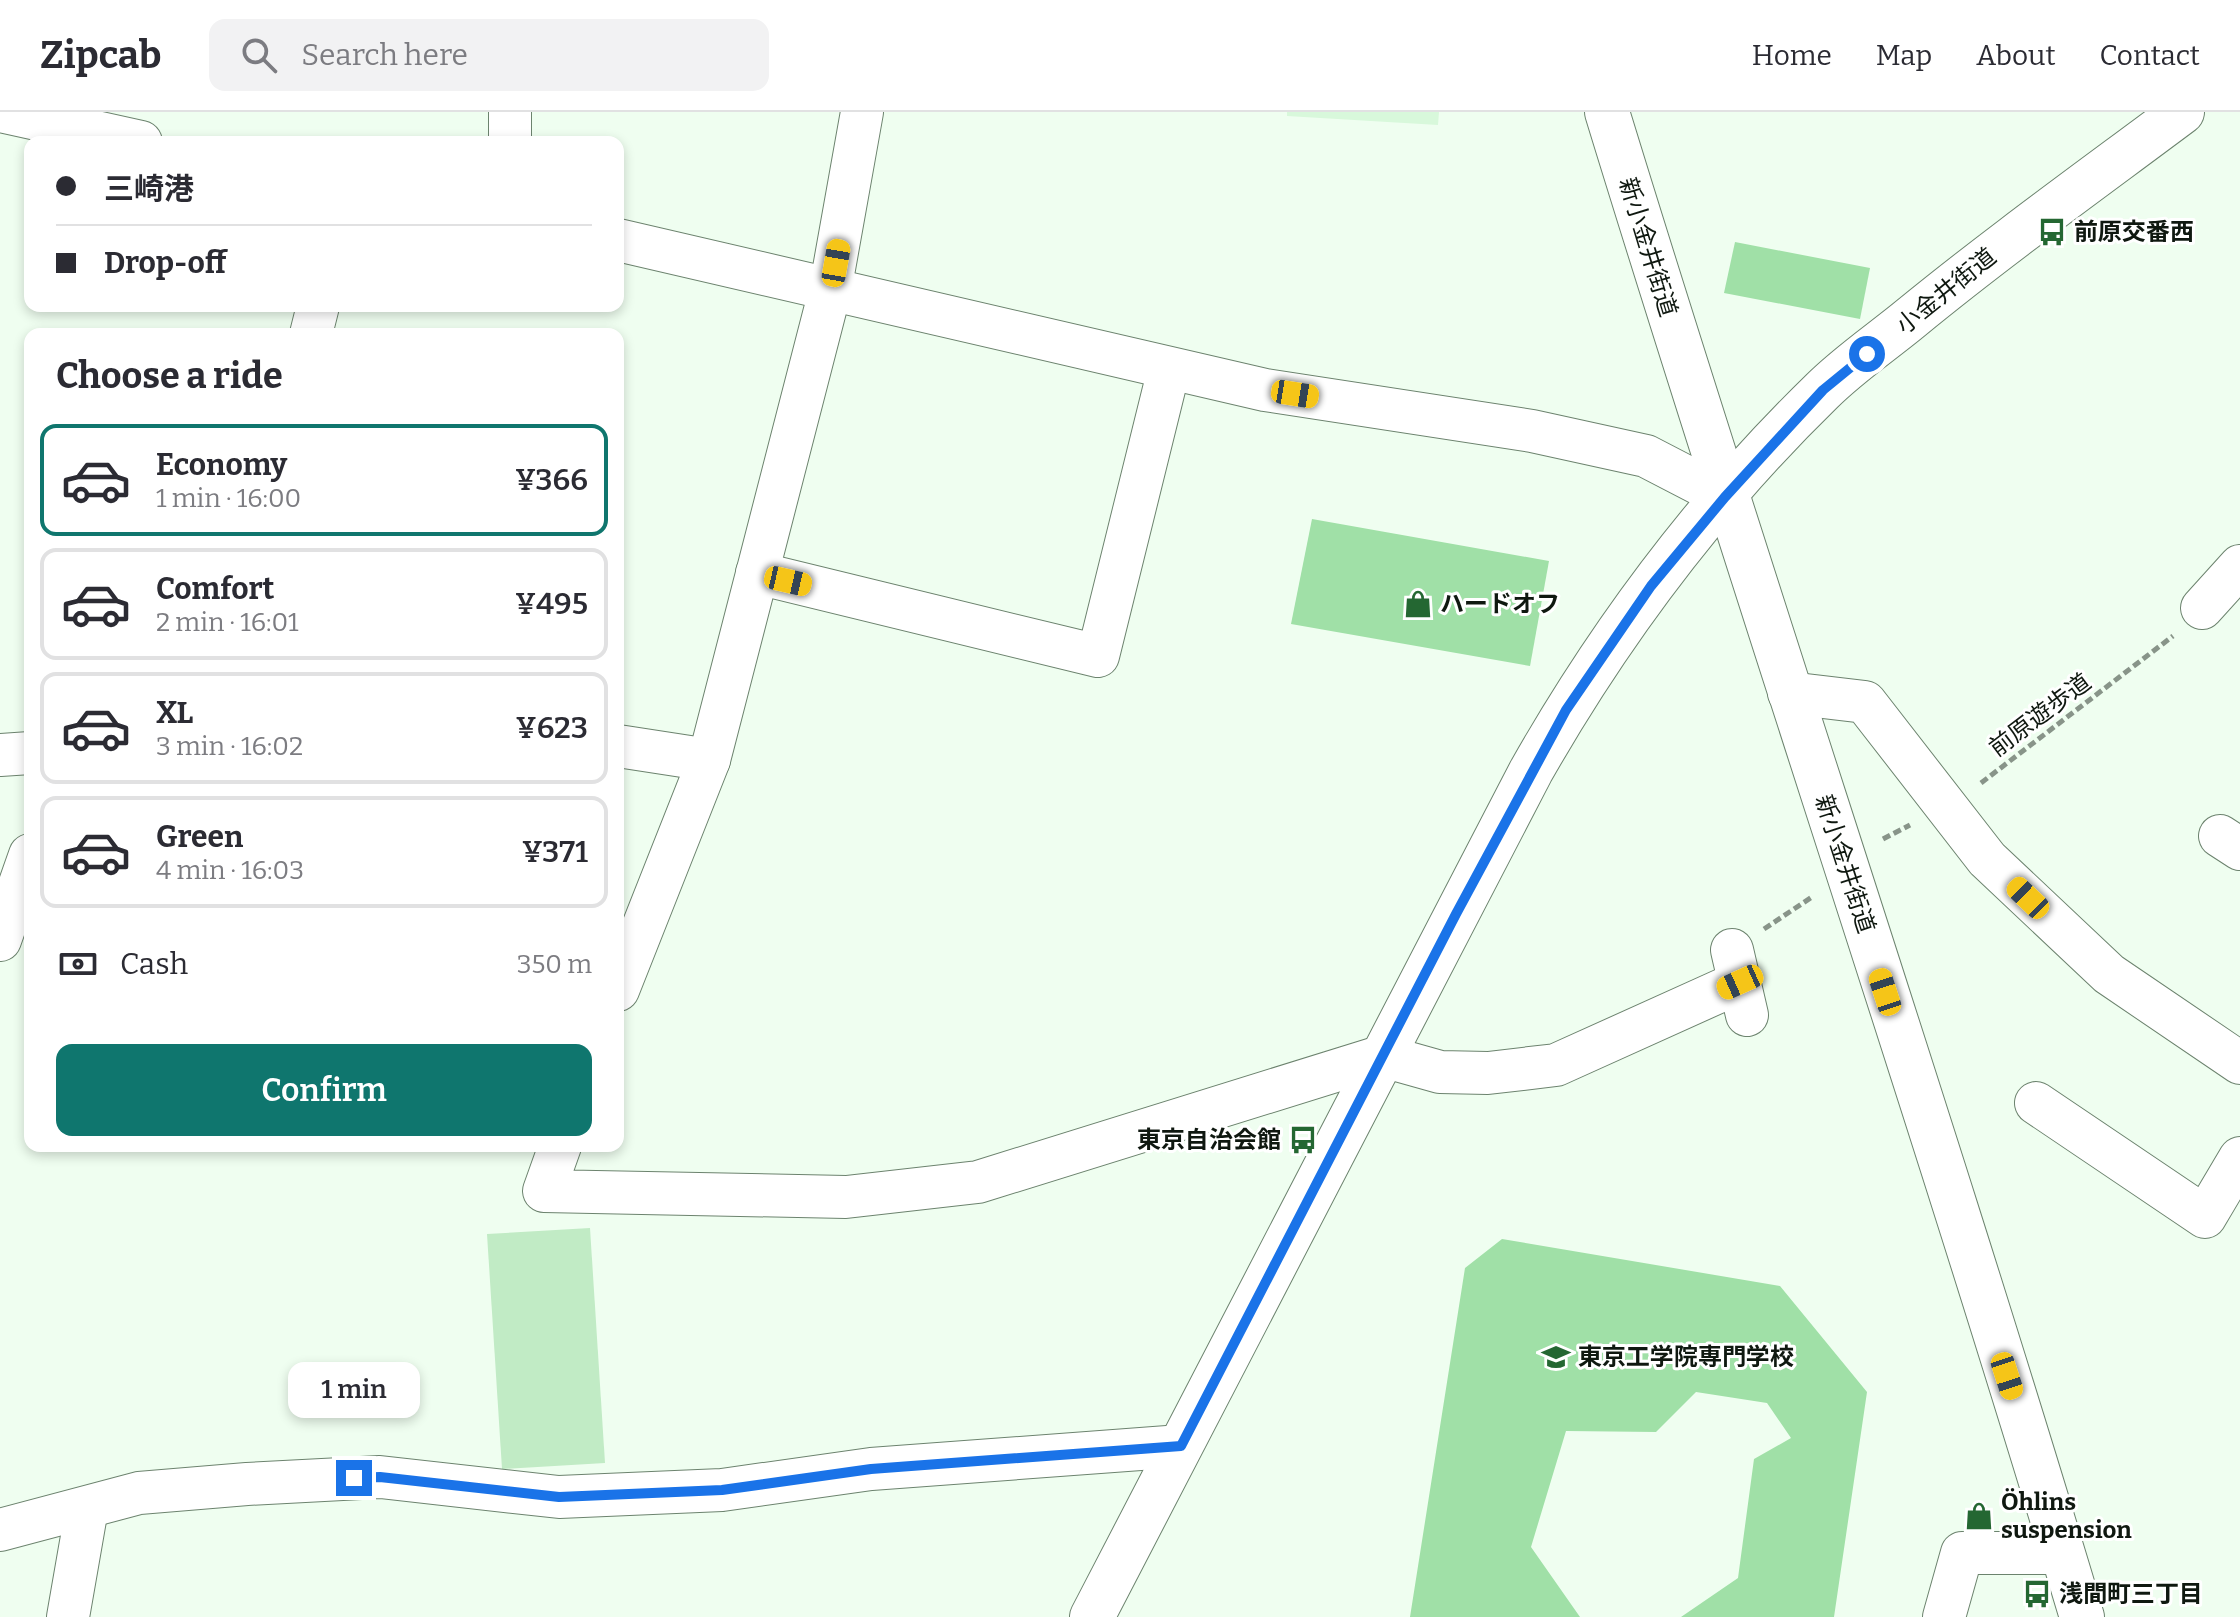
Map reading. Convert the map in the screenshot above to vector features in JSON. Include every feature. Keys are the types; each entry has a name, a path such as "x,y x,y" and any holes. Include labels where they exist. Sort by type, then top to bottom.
{"main road":[{"name":"新小金井街道","path":"1607,112 1725,497 2082,1617"},
{"name":"小金井街道","path":"1092,1617 1566,710 1651,586 1725,497 1823,390 1976,265 2182,112"}],"street":[{"path":"5,112 81,120 125,136"},
{"path":"510,112 510,136"},
{"path":"624,975 709,760 830,291 862,112"},
{"path":"624,241 1265,390 1532,431 1646,456 1725,497"},
{"path":"757,573 1098,656 1169,369"},
{"path":"2202,608 2240,566"},
{"path":"1789,693 1865,702 1987,859 2109,974 2240,1063"},
{"path":"624,747 709,760"},
{"path":"0,755 24,753"},
{"path":"0,940 24,872"},
{"path":"558,1152 544,1191 846,1197 978,1182 1383,1056 1440,1072 1488,1073 1556,1065 1740,982"},
{"path":"2036,1103 2205,1217 2240,1158"},
{"path":"0,1530 139,1493 380,1477 559,1497 722,1490 871,1469 1181,1446"},
{"path":"68,1617 87,1508"},
{"path":"1944,1617 1962,1553 2063,1553"}],"path":[{"name":"前原遊歩道","path":"1890,836 1978,786 2170,639 2202,608"}],"shaded area":[{"path":"1287,112 1439,112 1438,125 1287,116"},
{"path":"590,1228 605,1463 502,1469 487,1234"}],"building":[{"path":"1735,242 1870,268 1860,319 1724,293"},
{"name":"ハードオフ","path":"1312,519 1549,561 1530,666 1291,624"},
{"path":"1502,1239 1780,1286 1867,1392 1834,1617 1681,1617 1738,1578 1754,1459 1791,1438 1767,1403 1696,1392 1656,1432 1566,1431 1531,1547 1580,1617 1410,1617 1465,1268"}],"place":[{"name":"前原交番西","path":"2052,232"},
{"name":"ハードオフ","path":"1418,604"},
{"name":"東京自治会館","path":"1303,1140"},
{"name":"東京工学院専門学校","path":"1556,1357"},
{"name":"Öhlins suspension","path":"1979,1516"},
{"name":"浅間町三丁目","path":"2037,1594"}],"route":[{"path":"354,1478 380,1477 559,1497 722,1490 871,1469 1181,1446 1456,914 1566,710 1651,586 1725,497 1823,390 1867,354"}]}
